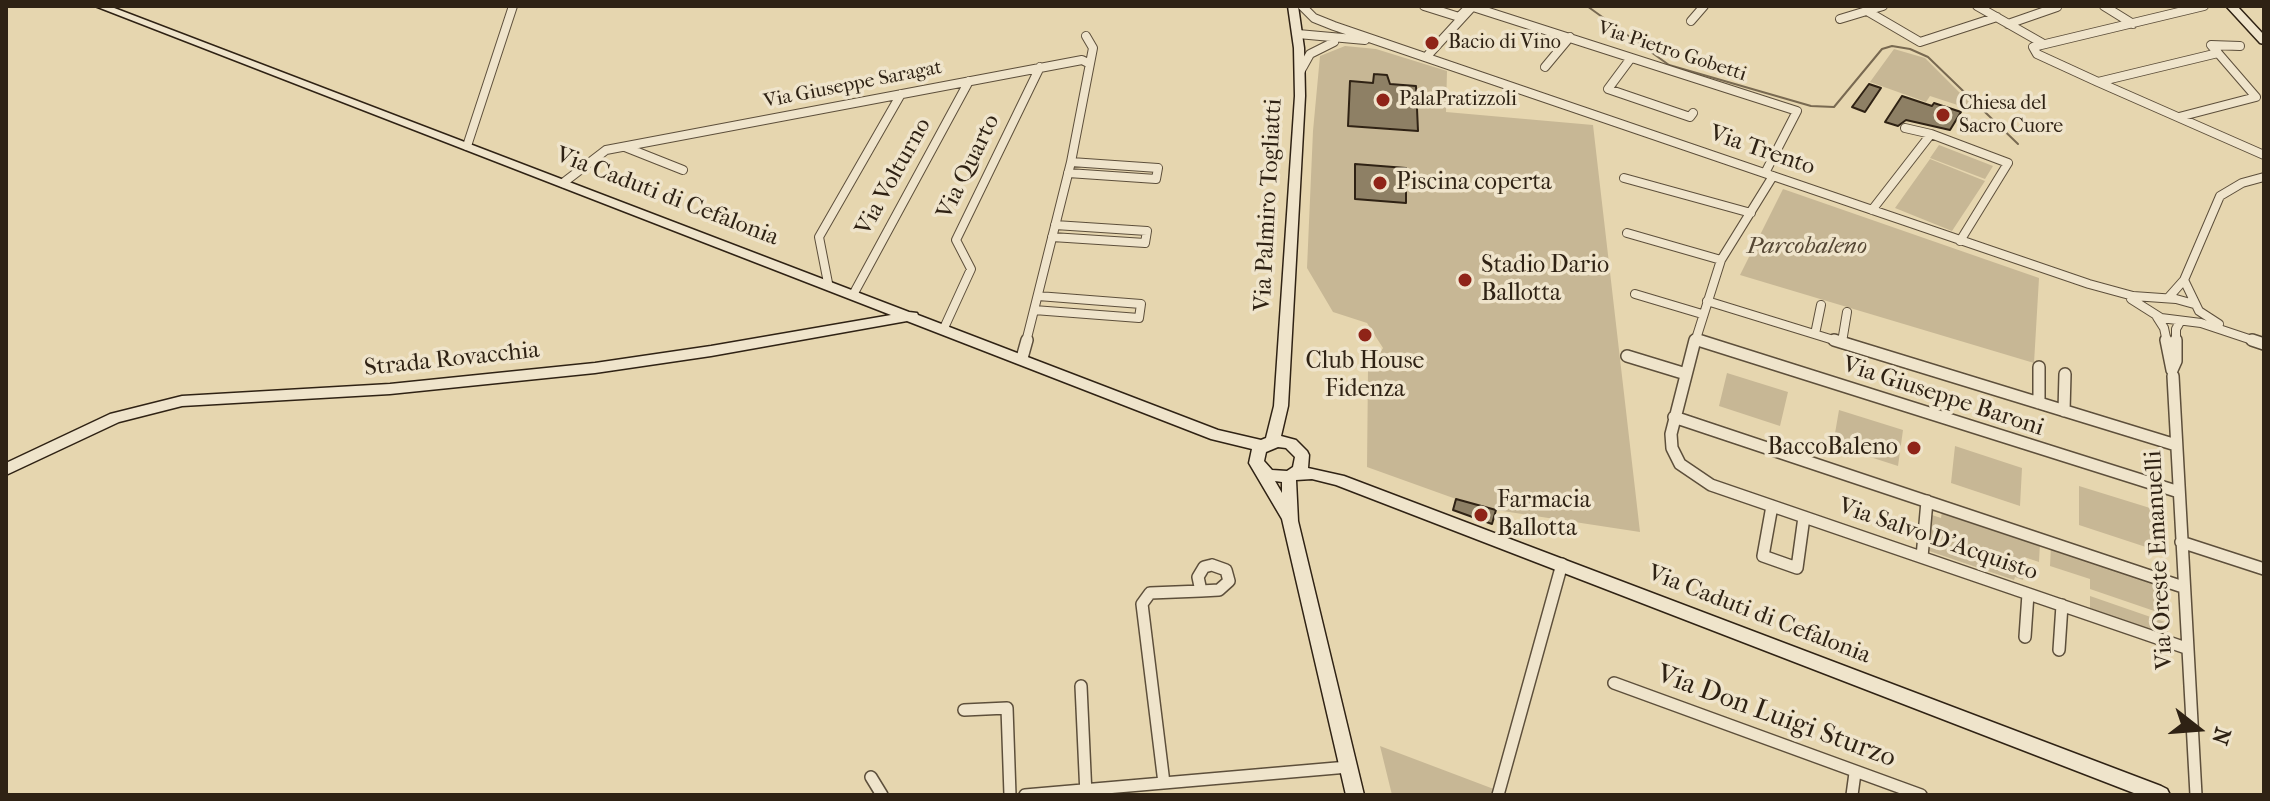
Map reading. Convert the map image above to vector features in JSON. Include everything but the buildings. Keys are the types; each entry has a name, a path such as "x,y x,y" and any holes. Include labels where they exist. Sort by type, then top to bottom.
{"street":[{"name":"Via Caduti di Cefalonia","path":"100,6 854,293 1263,454"},
{"path":"467,146 513,6"},
{"name":"Via Palmiro Togliatti","path":"1263,454 1281,406 1299,74 1298,33 1293,6"},
{"name":"Via Trento","path":"1302,6 1314,18 1334,26 2122,294"},
{"name":"Via Pietro Gobetti","path":"1424,6 1459,17 1469,7 1797,111 1751,213 1721,260 1702,314 1674,417 1672,448 1680,464"},
{"path":"1691,21 1704,6"},
{"path":"1840,19 1883,6"},
{"path":"1977,6 2042,43 2204,6"},
{"path":"2104,6 2133,24"},
{"path":"2231,6 2264,41"},
{"path":"1428,55 1469,7"},
{"path":"2008,24 2057,7"},
{"path":"1867,11 1920,42 1997,17"},
{"name":"Via Trento","path":"1298,33 1323,25 1334,26"},
{"name":"Via Trento","path":"1298,33 1390,45"},
{"path":"1022,358 1070,167 1093,48 1086,36"},
{"path":"1545,67 1570,37"},
{"path":"1299,74 1311,53 1329,42 1345,39"},
{"path":"2042,43 2045,58 2264,155"},
{"path":"2179,117 2256,97 2211,45 2240,46"},
{"path":"2098,82 2218,53"},
{"path":"1631,58 1608,89 1690,117 1693,113"},
{"name":"Via Giuseppe Saragat","path":"563,183 606,150 1040,67 1082,60 1088,63"},
{"name":"Via Quarto","path":"944,328 971,269 956,240 1040,67"},
{"name":"Via Volturno","path":"854,293 969,81"},
{"path":"828,283 819,237 901,94"},
{"path":"1905,128 1931,134 2008,163 1960,241"},
{"path":"1872,210 1931,134"},
{"path":"623,147 683,170"},
{"path":"1070,167 1158,168 1156,179 1070,167"},
{"path":"2168,298 2184,280 2220,196 2242,183 2264,177"},
{"path":"1624,178 1751,213"},
{"path":"1052,237 1145,243 1147,231 1055,225"},
{"path":"1627,233 1721,260"},
{"path":"2184,280 2199,315 2186,322"},
{"path":"1635,294 1702,314"},
{"path":"2122,294 2156,300 2168,298 2196,308 2239,335"},
{"path":"2122,294 2161,318 2239,335 2264,344"},
{"path":"1034,310 1139,318 1141,304 1038,296"},
{"path":"2153,312 2151,304 2156,300"},
{"name":"Via Giuseppe Baroni","path":"1707,301 2176,445"},
{"path":"1815,334 1821,305"},
{"path":"1842,342 1847,312"},
{"name":"Via Oreste Emanuelli","path":"2153,312 2164,328 2173,373 2196,795"},
{"name":"Strada Rovacchia","path":"6,469 115,418 182,401 390,389 595,368 912,316"},
{"name":"Via Oreste Emanuelli","path":"2173,373 2176,329 2186,322"},
{"name":"Via Giuseppe Baroni","path":"1695,339 2179,492"},
{"path":"1627,356 1686,374"},
{"path":"2039,367 2039,403"},
{"path":"2064,411 2065,374"},
{"name":"Via Palmiro Togliatti","path":"1281,406 1299,451"},
{"path":"1674,417 2183,587"},
{"path":"1285,442 1299,451 1303,465 1293,475 1275,478 1263,454 1285,442"},
{"name":"Via Caduti di Cefalonia","path":"1299,451 1339,480"},
{"path":"1263,454 1290,521 1355,795"},
{"name":"Via Salvo D'Acquisto","path":"1680,464 1711,485 2186,648"},
{"name":"Via Caduti di Cefalonia","path":"1293,475 1312,473 1339,480 2161,795"},
{"path":"1290,521 1293,475"},
{"path":"1922,557 1927,501"},
{"path":"1772,506 1763,556 1797,568 1804,517"},
{"path":"2181,542 2264,569"},
{"path":"1498,795 1562,564"},
{"path":"1164,783 1142,604 1150,593 1201,591"},
{"path":"2025,637 2028,594"},
{"path":"2059,650 2062,605"},
{"name":"Via Don Luigi Sturzo","path":"1614,683 1921,795"},
{"path":"1081,686 1086,792"},
{"path":"964,710 1007,708 1010,795"},
{"path":"1025,795 1348,767"},
{"path":"1852,795 1855,773"},
{"path":"871,777 882,795"}],"green space":[{"path":"1345,46 1376,49 1447,71 1446,112 1593,125 1640,532 1496,510 1367,467 1368,371 1383,348 1367,323 1333,312 1307,268 1320,56"},
{"path":"1894,49 1925,58 1979,112 1930,96 1926,102 1870,82"},
{"path":"1939,145 1993,166 1985,179 1930,158"},
{"path":"1930,159 1985,181 1952,231 1895,208"},
{"name":"Parcobaleno","path":"1783,189 2039,278 2034,363 1740,275"},
{"path":"1727,373 1788,392 1780,426 1719,406"},
{"path":"1839,410 1903,430 1898,466 1833,445"},
{"path":"1955,446 2022,468 2020,506 1951,483"},
{"path":"2079,486 2150,508 2152,549 2079,525"},
{"path":"1942,511 2040,543 2039,562 2024,557 2023,580 2015,577 2014,580 1929,551 1932,515 1941,518"},
{"path":"2051,546 2164,584 2166,615 2090,589 2090,579 2050,566"},
{"path":"2090,596 2168,623 2168,636 2090,608"},
{"path":"1380,746 1499,791 1498,795 1392,795"}],"waterway":[{"path":"1587,6 1669,65 1811,106 1834,107 1882,49 1892,46 1910,49 1928,57 2018,144"}],"place":[{"name":"Bacio di Vino","path":"1432,43"},
{"name":"PalaPratizzoli","path":"1383,100"},
{"name":"Chiesa del Sacro Cuore","path":"1943,115"},
{"name":"Piscina coperta","path":"1380,183"},
{"name":"Stadio Dario Ballotta","path":"1465,280"},
{"name":"Club House Fidenza","path":"1365,335"},
{"name":"BaccoBaleno","path":"1914,448"},
{"name":"Farmacia Ballotta","path":"1481,515"}]}
